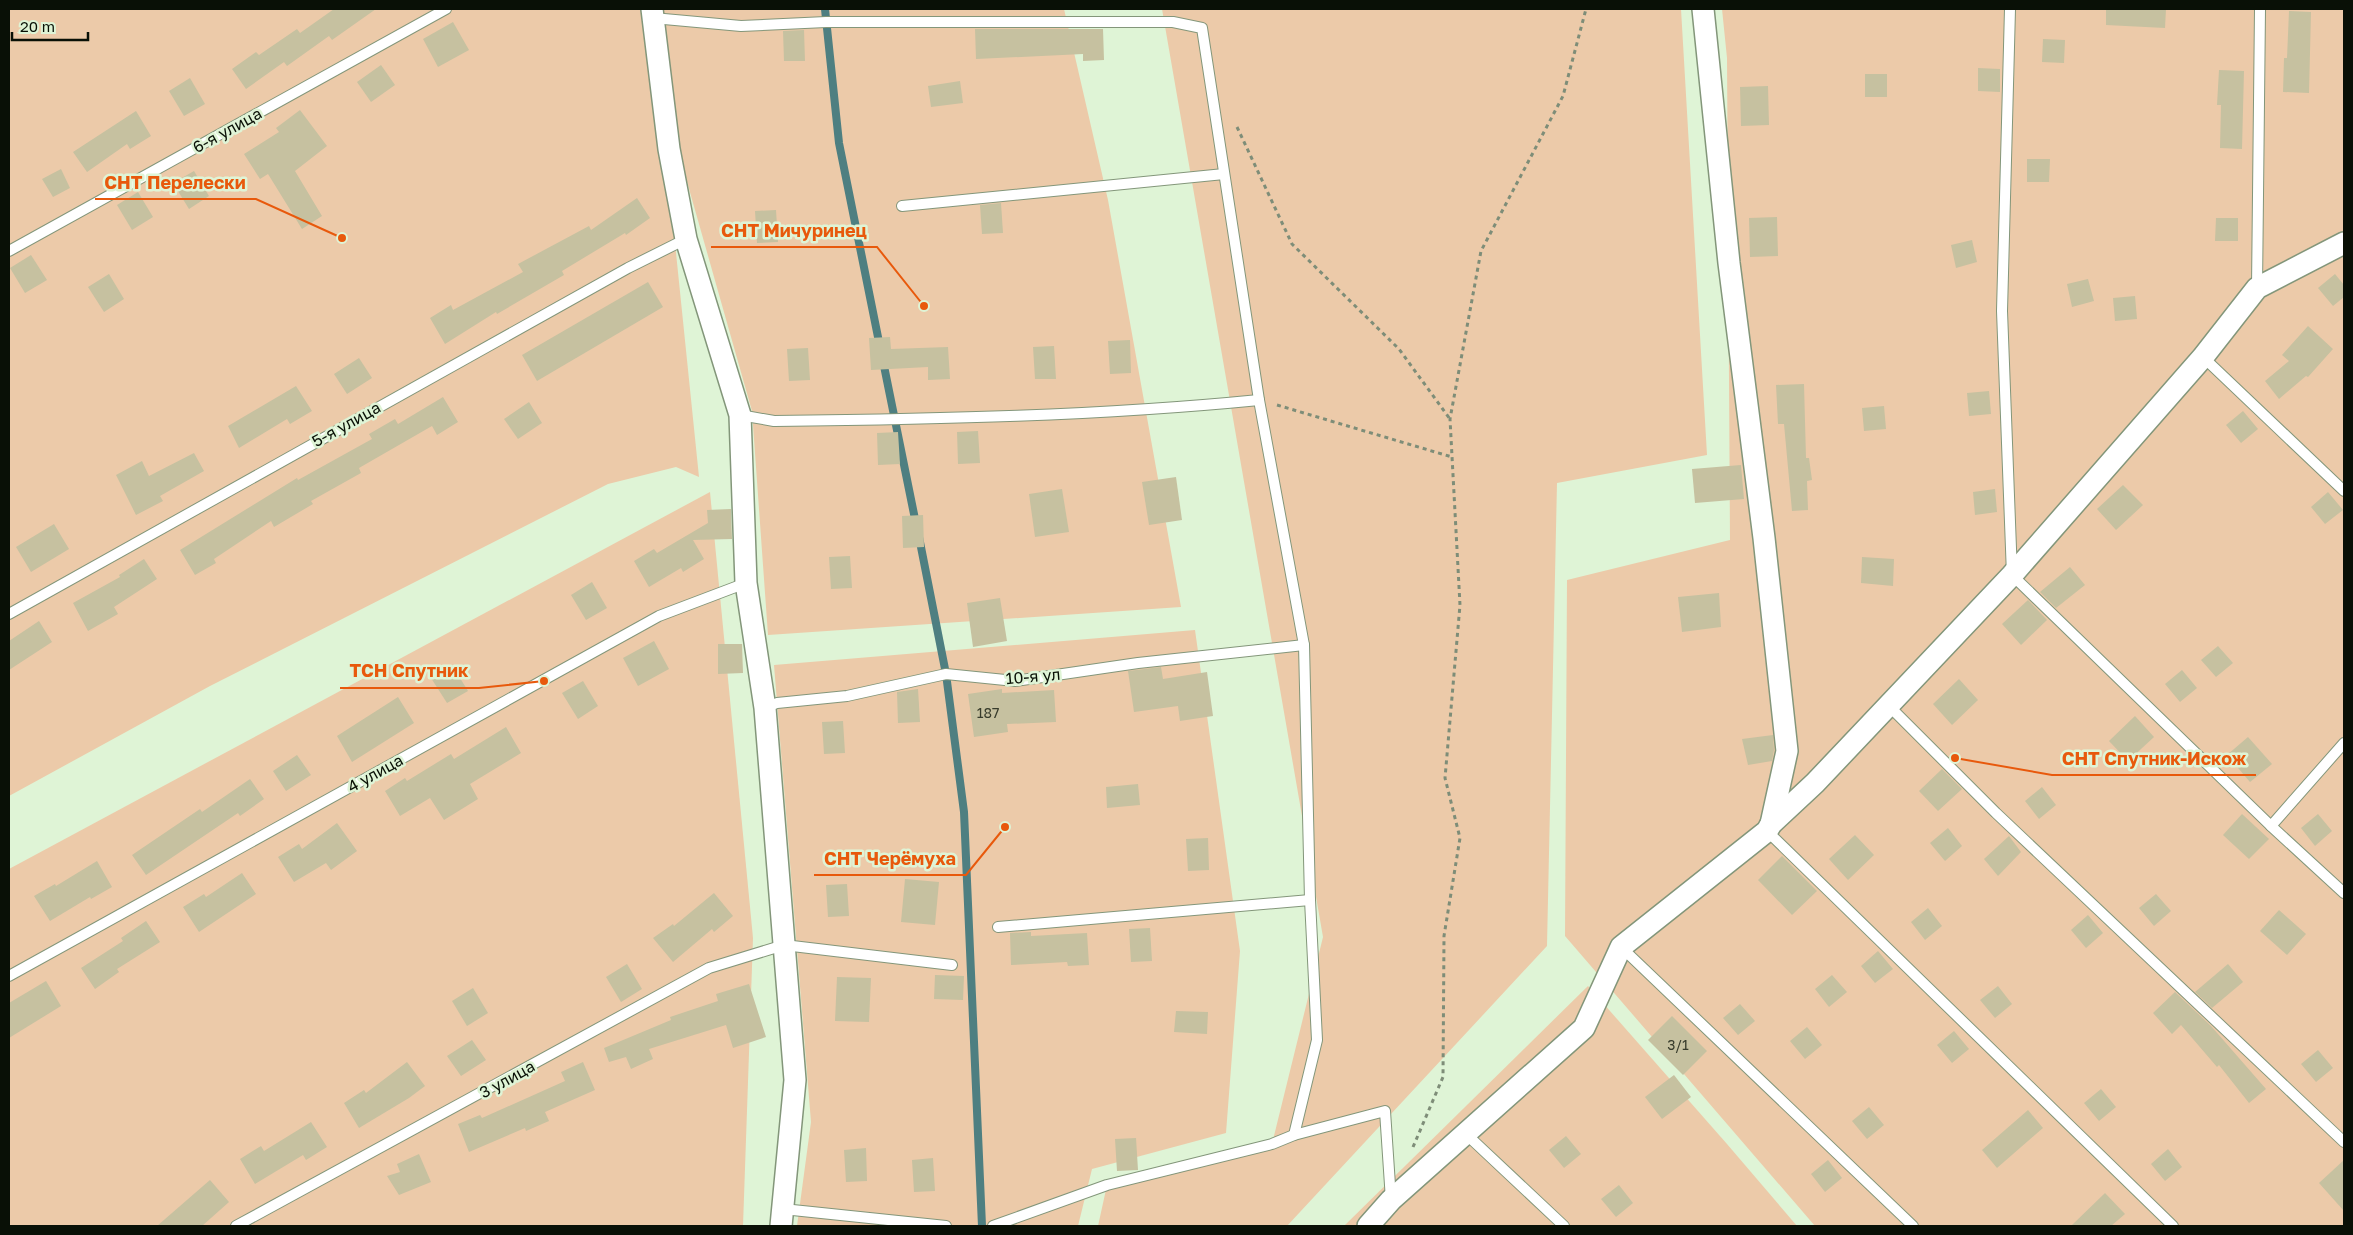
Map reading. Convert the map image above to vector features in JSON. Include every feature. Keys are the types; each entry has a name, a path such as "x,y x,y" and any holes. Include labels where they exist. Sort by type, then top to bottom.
{"street":[{"path":"1703,9 1729,263 1764,538 1787,751 1769,828"},
{"path":"652,14 670,149 686,239 740,415 746,583 765,708 795,1080 782,1217"},
{"path":"1368,1226 1391,1200 1584,1028 1621,948 1769,828 1815,783 2012,575 2203,357 2257,288 2344,243"}],"lane":[{"name":"6-я улица","path":"9,251 446,9"},
{"path":"2010,9 2002,311 2012,575 2271,826 2344,893"},
{"path":"2257,288 2260,9"},
{"path":"652,14 741,26 826,22 1173,22 1202,28 1259,400 1304,645 1310,900 1317,1040 1294,1135"},
{"path":"902,206 1224,174"},
{"name":"5-я улица","path":"9,614 619,272 686,239"},
{"path":"2203,357 2344,491"},
{"path":"740,415 774,421 1015,417 1160,410 1259,400"},
{"name":"4 улица","path":"9,976 659,616 746,583"},
{"name":"10-я ул","path":"765,708 777,703 847,696 946,674 1015,681 1138,663 1304,645"},
{"path":"1888,705 1996,812 2344,1142"},
{"path":"2271,826 2344,743"},
{"path":"1769,828 2173,1226"},
{"path":"998,927 1310,900"},
{"path":"784,945 952,965"},
{"name":"3 улица","path":"236,1226 709,968 784,945"},
{"path":"1621,948 1913,1226"},
{"path":"993,1226 1107,1185 1272,1144 1294,1135 1384,1110 1391,1200"},
{"path":"1466,1134 1564,1226"},
{"path":"782,1217 946,1226"}],"path":[{"path":"1409,1156 1443,1077 1444,936 1460,838 1445,778 1460,605 1450,419 1481,250 1563,96 1586,9"},
{"path":"1234,121 1292,244 1399,349 1450,419"},
{"path":"1259,400 1452,457"}],"shaded area":[{"path":"9,9 651,9 699,477 676,467 608,484 210,686 9,796"},
{"path":"660,9 1064,9 1108,200 1181,607 768,635 752,411 680,157"},
{"path":"1162,9 1681,9 1707,455 1557,483 1547,946 1287,1226 1098,1226 1107,1185 1272,1144 1323,937"},
{"path":"1722,9 2344,9 2344,1226 1815,1226 1565,936 1567,580 1730,540 1727,58"},
{"path":"710,492 753,938 743,1226 9,1226 9,869"},
{"path":"1195,630 1240,951 1226,1133 1092,1169 1078,1226 797,1226 811,1122 774,665"},
{"path":"1588,986 1797,1226 1344,1226"}],"building":[{"path":"334,9 376,9 332,40 329,36 287,66 284,62 246,89 232,69 256,52 259,55 297,29 300,33"},
{"path":"2106,9 2166,9 2165,28 2106,25"},
{"path":"2289,11 2311,12 2309,93 2283,92 2284,58 2287,58"},
{"path":"453,22 469,50 438,67 423,39"},
{"path":"975,29 1103,29 1104,60 1083,61 1083,54 976,59"},
{"path":"804,30 805,61 784,61 783,31"},
{"path":"2043,39 2065,40 2064,63 2042,62"},
{"path":"381,65 395,85 371,102 357,82"},
{"path":"1978,68 2000,69 2000,92 1978,91"},
{"path":"2219,70 2244,71 2242,149 2220,148 2221,105 2217,105"},
{"path":"1865,74 1887,74 1887,97 1865,97"},
{"path":"190,78 205,104 184,116 169,91"},
{"path":"960,81 963,103 931,107 928,86"},
{"path":"1768,86 1769,125 1741,126 1740,87"},
{"path":"300,110 327,146 295,171 322,216 302,229 268,174 260,179 244,154 279,132 276,128"},
{"path":"136,111 151,136 130,149 127,144 87,172 73,152"},
{"path":"2027,159 2050,159 2049,182 2027,182"},
{"path":"61,169 70,188 53,197 42,179"},
{"path":"194,171 209,196 189,209 173,183"},
{"path":"138,192 153,217 132,230 117,205"},
{"path":"637,198 650,218 626,235 625,233 562,271 564,275 497,314 496,312 445,344 430,318 451,305 453,310 523,272 518,264 589,226 591,230"},
{"path":"1001,203 1003,233 982,234 980,205"},
{"path":"776,210 778,242 757,243 755,211"},
{"path":"1777,217 1778,256 1750,257 1749,218"},
{"path":"2216,218 2238,218 2238,241 2215,241"},
{"path":"1972,240 1977,262 1956,268 1951,245"},
{"path":"31,255 47,280 25,293 10,268"},
{"path":"109,274 124,299 104,312 88,287"},
{"path":"2335,274 2344,285 2344,297 2333,306 2318,288"},
{"path":"2088,279 2094,301 2072,307 2067,284"},
{"path":"648,282 663,307 537,381 522,355"},
{"path":"2135,296 2137,319 2115,321 2113,298"},
{"path":"2308,326 2333,349 2308,377 2306,376 2279,399 2265,381 2289,361 2282,355"},
{"path":"890,337 891,349 948,347 950,379 928,380 928,367 871,370 869,338"},
{"path":"1130,340 1131,373 1110,374 1108,341"},
{"path":"1054,346 1056,379 1035,379 1033,347"},
{"path":"808,348 810,380 789,381 787,349"},
{"path":"359,358 372,378 347,394 334,374"},
{"path":"1804,384 1806,458 1809,458 1812,480 1807,481 1808,510 1792,511 1784,424 1778,424 1776,385"},
{"path":"296,386 312,411 290,424 287,419 239,448 228,426"},
{"path":"1989,391 1991,414 1969,416 1967,393"},
{"path":"443,397 458,422 437,435 432,426 359,468 361,473 311,501 313,504 274,527 271,521 214,559 216,563 195,575 180,550 297,478 298,480 372,439 369,434 395,419 398,424"},
{"path":"529,402 542,423 518,439 504,419"},
{"path":"1884,406 1886,429 1864,431 1862,408"},
{"path":"2243,411 2258,429 2241,443 2226,425"},
{"path":"978,431 980,463 958,464 957,432"},
{"path":"898,432 900,464 878,465 877,433"},
{"path":"194,453 204,471 160,496 163,501 136,515 116,475 142,461 149,476"},
{"path":"1741,465 1744,499 1695,503 1692,469"},
{"path":"1176,477 1182,520 1149,525 1142,482"},
{"path":"2123,485 2143,505 2116,530 2097,509"},
{"path":"1062,489 1069,532 1035,537 1029,494"},
{"path":"1995,489 1997,512 1975,515 1973,492"},
{"path":"2328,492 2343,510 2325,524 2311,507"},
{"path":"731,509 732,539 693,540 704,559 683,572 681,568 649,587 634,561 654,549 657,553 708,523 707,510"},
{"path":"923,515 924,547 903,548 902,516"},
{"path":"54,524 69,549 31,572 16,547"},
{"path":"850,556 852,588 831,589 829,557"},
{"path":"1862,557 1894,559 1893,586 1861,583"},
{"path":"144,559 157,579 114,607 118,614 88,631 73,603 120,577 119,575"},
{"path":"2070,567 2085,585 2056,608 2040,592"},
{"path":"592,582 607,608 586,620 571,595"},
{"path":"1719,593 1721,627 1682,632 1678,597"},
{"path":"1000,598 1007,641 973,647 967,603"},
{"path":"2028,600 2047,620 2021,645 2002,624"},
{"path":"39,621 52,642 9,670 9,641"},
{"path":"654,641 669,669 638,686 623,658"},
{"path":"718,644 742,644 743,673 718,674"},
{"path":"2218,646 2233,663 2216,677 2201,660"},
{"path":"452,665 468,691 447,703 431,678"},
{"path":"1161,667 1163,679 1207,672 1213,716 1180,721 1178,706 1134,712 1128,671"},
{"path":"2182,670 2197,688 2180,702 2165,684"},
{"path":"1959,679 1978,700 1952,725 1933,704"},
{"path":"583,681 598,706 578,719 562,693"},
{"path":"918,689 920,722 898,723 897,692"},
{"path":"1002,689 1002,693 1054,690 1056,722 1007,724 1008,732 974,737 968,694"},
{"path":"398,697 414,723 352,762 337,736"},
{"path":"2135,716 2154,737 2128,761 2109,741"},
{"path":"843,721 845,753 824,754 822,722"},
{"path":"506,727 521,753 470,784 478,799 444,820 430,798 400,816 385,791 405,778 407,781 451,754 454,759"},
{"path":"1773,735 1774,750 1772,761 1748,765 1742,739"},
{"path":"2248,737 2272,764 2250,782 2227,755"},
{"path":"297,755 311,775 286,791 273,771"},
{"path":"1942,769 1962,789 1938,811 1919,791"},
{"path":"250,779 264,799 240,816 238,813 146,875 132,855 200,809 202,812"},
{"path":"1138,784 1140,805 1107,808 1106,787"},
{"path":"2042,787 2056,805 2039,819 2025,801"},
{"path":"2242,814 2269,839 2249,859 2223,835"},
{"path":"2318,814 2332,831 2315,846 2301,828"},
{"path":"337,823 357,851 331,870 326,863 294,882 278,857 299,844 302,849"},
{"path":"1948,828 1962,846 1945,861 1930,843"},
{"path":"1855,835 1874,855 1848,880 1829,859"},
{"path":"2009,836 2021,852 1998,876 1984,859"},
{"path":"1208,838 1209,870 1188,871 1186,839"},
{"path":"1782,856 1817,891 1792,915 1758,880"},
{"path":"97,861 112,887 91,899 90,897 50,921 34,896 55,884 56,886"},
{"path":"242,873 256,894 199,932 183,907 204,894 206,897"},
{"path":"905,879 939,882 935,925 901,922"},
{"path":"847,884 849,916 828,917 826,885"},
{"path":"714,893 733,916 714,932 712,929 673,962 653,938 673,924 674,926"},
{"path":"2156,894 2171,911 2154,926 2139,908"},
{"path":"1928,908 1942,926 1925,940 1911,922"},
{"path":"2279,910 2306,934 2287,955 2260,931"},
{"path":"2088,915 2103,933 2086,948 2071,930"},
{"path":"146,921 160,942 117,969 119,972 95,989 81,968 123,941 121,938"},
{"path":"1150,928 1152,961 1131,962 1129,929"},
{"path":"1031,932 1031,936 1087,933 1089,965 1068,966 1067,962 1011,965 1010,933"},
{"path":"1878,951 1893,969 1875,983 1861,966"},
{"path":"627,964 642,989 621,1002 606,977"},
{"path":"2228,964 2243,982 2212,1008 2195,992"},
{"path":"935,975 964,976 963,1000 934,999"},
{"path":"1832,975 1847,992 1829,1007 1815,989"},
{"path":"837,977 871,978 869,1022 835,1021"},
{"path":"46,981 61,1006 9,1038 9,1003"},
{"path":"749,984 766,1037 733,1048 726,1025 649,1049 653,1059 631,1069 626,1057 609,1062 604,1048 671,1020 670,1017 718,1001 716,994"},
{"path":"1998,986 2012,1004 1995,1018 1980,1000"},
{"path":"473,988 488,1013 467,1026 452,1001"},
{"path":"2175,992 2211,1026 2266,1089 2249,1103 2219,1065 2217,1067 2181,1025 2172,1034 2153,1013"},
{"path":"1740,1004 1755,1021 1738,1035 1723,1018"},
{"path":"1176,1011 1208,1012 1207,1034 1174,1032"},
{"path":"1672,1016 1707,1051 1683,1075 1648,1040"},
{"path":"1807,1027 1822,1045 1805,1059 1790,1041"},
{"path":"1954,1031 1969,1049 1952,1063 1937,1045"},
{"path":"472,1040 486,1060 461,1076 447,1056"},
{"path":"2318,1050 2333,1068 2316,1082 2301,1064"},
{"path":"407,1062 425,1086 409,1098 359,1128 344,1103 364,1090 366,1093"},
{"path":"583,1062 595,1090 545,1112 549,1121 526,1131 525,1128 469,1152 458,1124 480,1115 482,1118 565,1081 561,1072"},
{"path":"1674,1075 1691,1097 1662,1119 1645,1097"},
{"path":"2101,1089 2116,1107 2099,1121 2084,1103"},
{"path":"1869,1107 1884,1125 1867,1139 1852,1121"},
{"path":"2028,1110 2043,1128 1997,1168 1982,1150"},
{"path":"311,1122 327,1147 306,1160 303,1155 255,1184 240,1159 261,1146 264,1151"},
{"path":"1566,1136 1581,1154 1564,1168 1549,1150"},
{"path":"1136,1138 1138,1170 1117,1171 1115,1139"},
{"path":"866,1148 867,1181 846,1182 844,1150"},
{"path":"2168,1149 2182,1167 2165,1181 2151,1164"},
{"path":"419,1154 431,1182 399,1195 387,1176 400,1172 397,1164"},
{"path":"933,1158 935,1191 914,1192 912,1160"},
{"path":"1828,1160 1842,1178 1825,1192 1811,1174"},
{"path":"2344,1160 2344,1211 2319,1183"},
{"path":"210,1180 229,1202 202,1226 157,1226"},
{"path":"1619,1185 1633,1203 1616,1217 1601,1199"},
{"path":"2105,1193 2125,1214 2111,1226 2071,1226"}],"waterway":[{"path":"825,9 839,143 880,347"},
{"path":"883,361 916,524"},
{"path":"919,537 946,674 964,812 982,1226"}],"place":[{"name":"СНТ Перелески","path":"342,238"},
{"name":"СНТ Мичуринец","path":"924,306"},
{"name":"ТСН Спутник","path":"544,681"},
{"name":"СНТ Спутник-Искож","path":"1955,758"},
{"name":"СНТ Черёмуха","path":"1005,827"}]}
